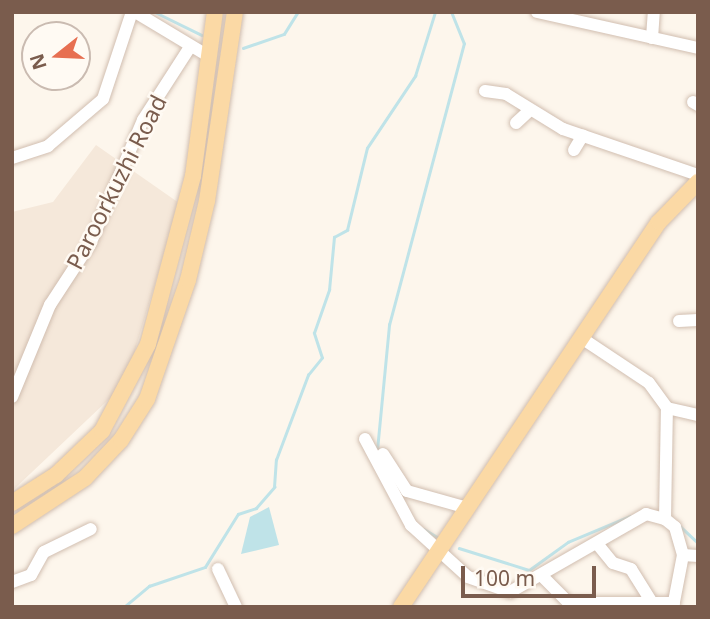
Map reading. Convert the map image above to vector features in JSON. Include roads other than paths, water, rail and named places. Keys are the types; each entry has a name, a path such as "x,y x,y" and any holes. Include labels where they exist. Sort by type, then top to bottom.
{"main road":[{"path":"12,503 89,446 117,410 143,356 188,203 215,12"},
{"path":"12,526 85,478 121,440 147,398 188,280 207,201 234,12"},
{"path":"401,607 442,552 468,508 659,222 698,182"}],"street":[{"path":"12,159 48,146 103,99 133,12 210,57"},
{"path":"537,12 698,48"},
{"path":"652,38 654,12"},
{"name":"Paroorkuzhi Road","path":"12,397 50,305 91,242 143,120 190,47"},
{"path":"485,91 506,94 530,110 583,135 698,175"},
{"path":"516,123 530,110"},
{"path":"574,150 583,135"},
{"path":"679,321 698,320"},
{"path":"583,339 649,383 667,408 669,476 665,519"},
{"path":"667,408 698,415"},
{"path":"365,439 394,503 468,577 510,592 599,546 646,514 665,519 675,527 683,555 673,605 569,603 543,577"},
{"path":"383,454 407,491 468,508"},
{"path":"12,582 31,575 44,552 91,529"},
{"path":"599,546 613,564 631,569 652,603"},
{"path":"683,555 698,556"},
{"path":"218,569 236,607"}],"water":[{"path":"269,507 279,545 241,554 250,517"}],"waterway":[{"path":"155,12 202,35"},
{"path":"243,48 284,34 298,12"},
{"path":"124,607 149,586 205,567 238,514 256,508 274,487 276,460 308,375 322,358 314,333 329,290 334,237 347,230 367,148 415,76 435,12"},
{"path":"377,450 389,325 464,44 451,12"},
{"path":"459,548 529,570 568,542 630,516"},
{"path":"680,526 698,543"},
{"path":"424,529 439,538"}]}
